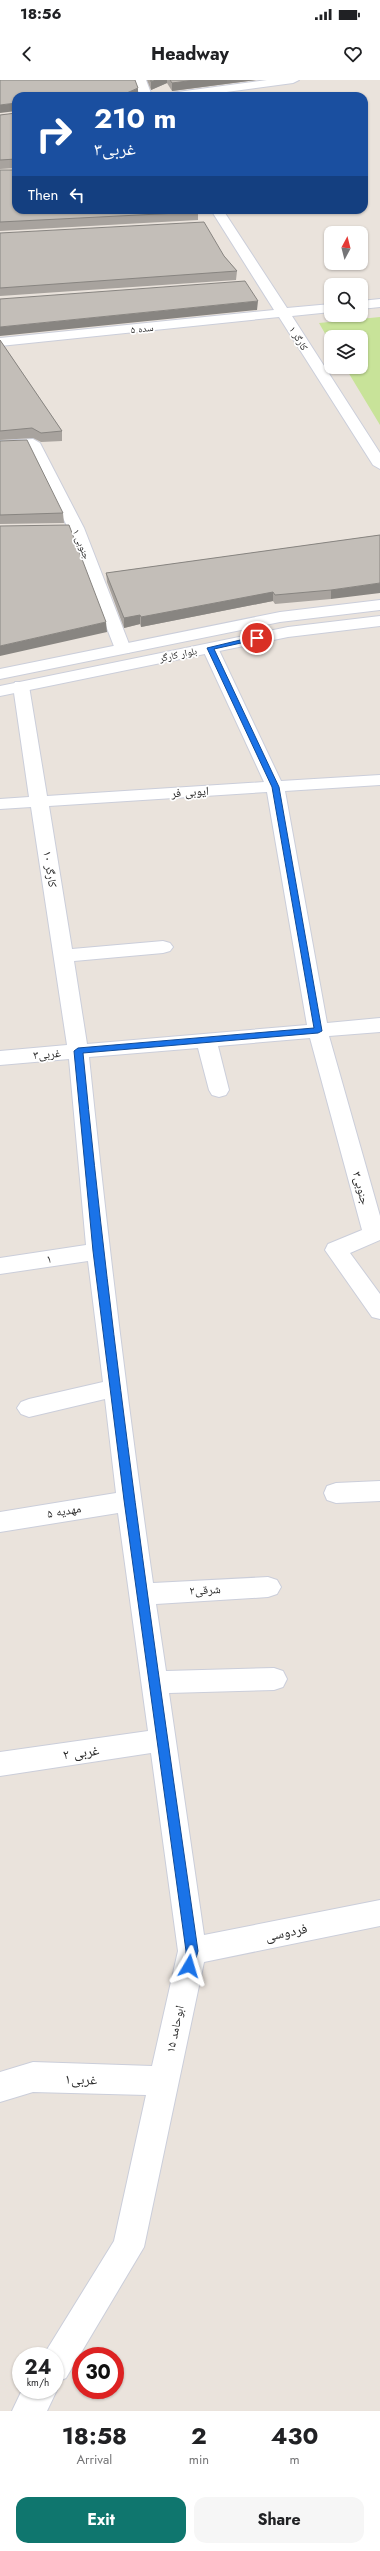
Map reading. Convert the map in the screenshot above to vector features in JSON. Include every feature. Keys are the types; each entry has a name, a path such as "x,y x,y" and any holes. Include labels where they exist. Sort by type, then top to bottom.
{"street":[{"path":"140,80 144,92"},
{"path":"201,92 294,80"},
{"name":"کارگر ۱","path":"220,214 380,465"},
{"path":"211,225 226,224"},
{"path":"249,284 264,283"},
{"path":"368,304 380,303"},
{"name":"سده ۵","path":"0,342 324,309"},
{"name":"۱ جنوبی","path":"0,445 33,443 123,649"},
{"name":"بلوار کارگر","path":"0,674 280,617 380,605"},
{"name":"بلوار کارگر","path":"0,691 288,632 380,621"},
{"name":"جنوبی۳","path":"210,648 275,787 318,1031 377,1233 336,1250 380,1311"},
{"name":"کارگر ۱۰","path":"21,686 78,1051"},
{"name":"ایوبی فر","path":"0,804 380,780"},
{"path":"64,956 163,947"},
{"name":"غربی۳","path":"0,1058 380,1025"},
{"path":"206,1040 219,1090"},
{"name":"ابوحامد ۱۵","path":"64,2352 128,2247 192,1951 129,1500 98,1251 78,1051"},
{"name":"۱","path":"0,1266 98,1251"},
{"path":"29,1408 115,1388"},
{"path":"336,1493 380,1491"},
{"name":"مهدیه ۵","path":"0,1522 129,1500"},
{"name":"شرقی۲","path":"142,1594 268,1586"},
{"path":"154,1682 274,1679"},
{"name":"۲ غربی","path":"0,1764 163,1740"},
{"name":"فردوسی","path":"192,1951 380,1913"},
{"name":"غربی۱","path":"0,2087 32,2077 164,2081"},
{"path":"28,2411 35,2399"}],"green space":[{"path":"380,317 380,425 349,374 368,374 368,330 324,330 324,332 319,323 368,322 368,318"}],"building":[{"path":"0,80 135,80 138,88 129,92 12,92 12,104 0,105"},
{"path":"170,80 195,80 172,83"},
{"path":"12,114 12,159 0,160 0,115"},
{"path":"0,170 12,170 12,214 158,214 0,222"},
{"path":"204,222 224,256 237,271 0,288 0,233"},
{"path":"245,281 258,301 0,327 0,299"},
{"path":"0,340 62,431 41,433 32,428 0,431"},
{"path":"27,440 63,513 0,515 0,441"},
{"path":"69,525 106,622 0,646 0,526"},
{"path":"380,535 380,583 331,590 275,595 273,592 141,617 140,615 124,618 106,573"}],"route":[{"path":"189,1966 192,1951 129,1500 98,1251 78,1051 318,1031 275,787 210,648 257,638"}]}
